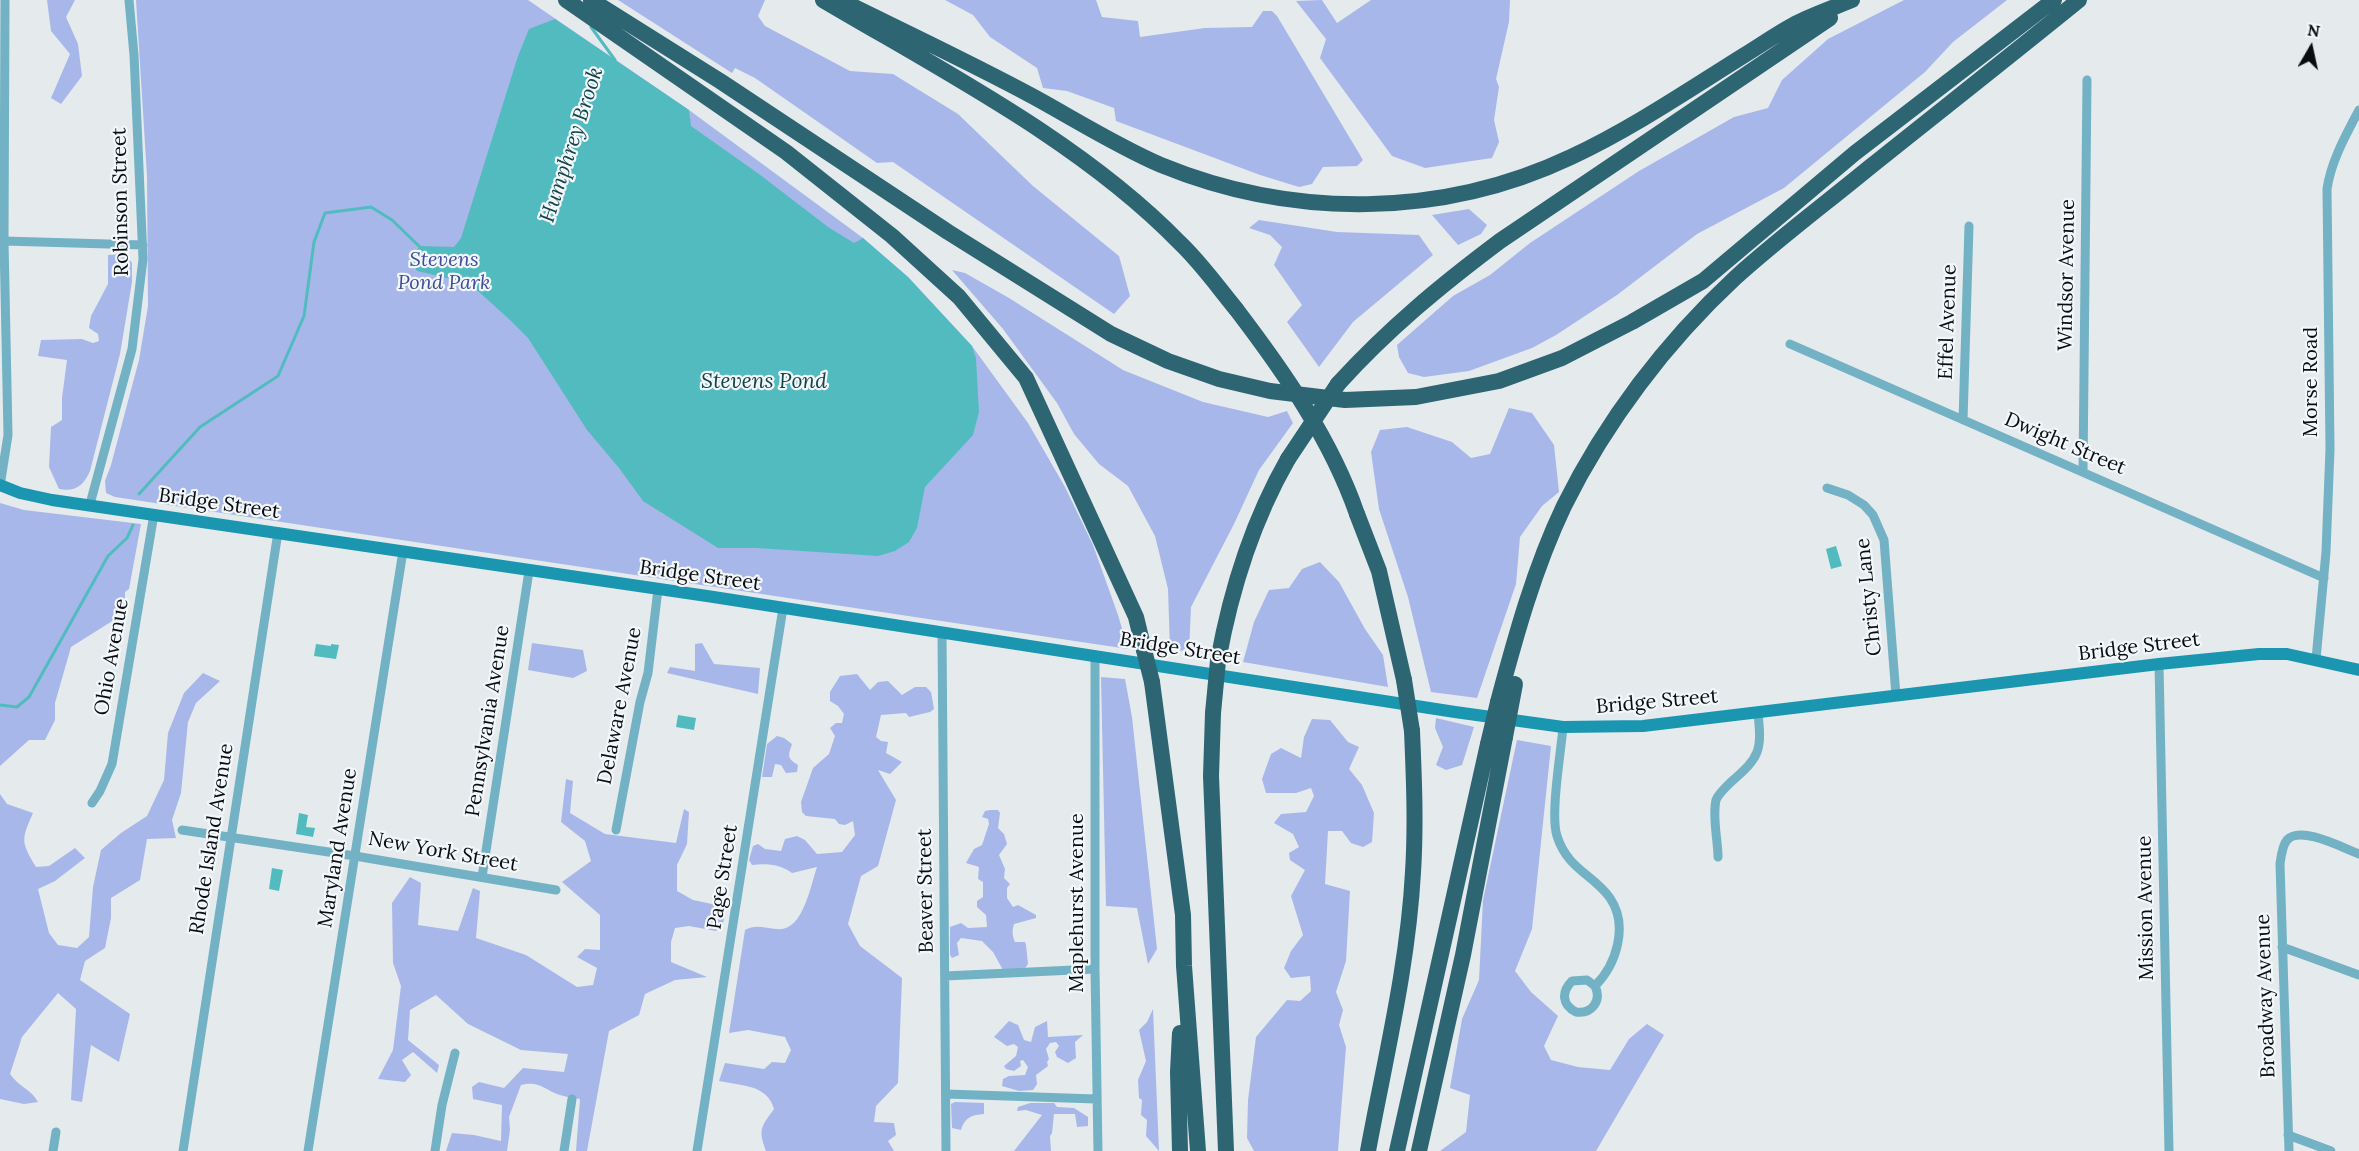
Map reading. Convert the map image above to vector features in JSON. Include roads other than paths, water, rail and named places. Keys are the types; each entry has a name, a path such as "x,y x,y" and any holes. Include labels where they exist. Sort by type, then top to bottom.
{"highway":[{"path":"566,0 786,152 892,236 958,297 1026,378 1136,617 1152,682 1183,915 1184,966 1198,1151"},
{"path":"591,0 720,81 948,232 1111,334 1168,361 1219,380 1270,391 1345,400 1416,397 1499,381 1562,358 1632,322 1703,281 1855,153 2054,0"},
{"path":"823,0 1017,116 1093,167 1181,243 1236,309 1295,391 1348,489 1379,571 1404,680 1412,730 1415,809 1413,873 1408,925 1368,1151"},
{"path":"840,0 1033,97 1140,156 1164,166 1213,183 1264,196 1316,203 1368,205 1420,202 1472,192 1522,177 1570,158 1629,127 1796,24 1853,0"},
{"path":"1226,1151 1211,776 1213,713 1218,661 1226,615 1238,573 1268,494 1288,459 1338,384 1388,331 1448,280 1500,241 1853,0"},
{"path":"1397,1151 1488,744 1524,606 1536,570 1587,464 1628,400 1669,347 1706,307 1764,252 2079,0"},
{"path":"1419,1151 1463,955 1515,684 1524,606"},
{"path":"1180,1151 1178,1071 1184,966"}],"street":[{"path":"0,485 8,435 4,241 5,0"},
{"name":"Robinson Street","path":"90,504 132,350 138,311 143,245 129,0"},
{"name":"Windsor Avenue","path":"2084,471 2087,80"},
{"name":"Morse Road","path":"2316,659 2324,578 2330,439 2327,189 2335,160 2359,110"},
{"name":"Effel Avenue","path":"1963,420 1969,226"},
{"path":"4,241 143,245"},
{"name":"Dwight Street","path":"1790,344 2324,578"},
{"name":"Bridge Street","path":"0,485 35,497 1563,727 1642,726 2259,654 2287,654 2359,670"},
{"name":"Christy Lane","path":"1827,488 1848,495 1864,505 1873,515 1882,534 1886,553 1896,696"},
{"name":"Ohio Avenue","path":"92,803 112,764 154,514"},
{"name":"Rhode Island Avenue","path":"183,1151 278,532"},
{"name":"Maryland Avenue","path":"308,1151 403,551"},
{"name":"Pennsylvania Avenue","path":"482,878 529,571"},
{"name":"Delaware Avenue","path":"616,830 640,702 648,673 658,589"},
{"name":"Page Street","path":"697,1151 783,608"},
{"name":"Beaver Street","path":"942,632 946,1151"},
{"name":"Maplehurst Avenue","path":"1095,655 1095,969 1098,1151"},
{"name":"Mission Avenue","path":"2160,664 2169,1151"},
{"path":"1718,857 1716,801 1723,790 1756,757 1760,735 1758,713"},
{"path":"1563,727 1556,808 1557,834 1568,859 1610,898 1618,922 1617,948 1613,962 1607,974 1595,986"},
{"name":"New York Street","path":"182,830 355,856 555,890"},
{"name":"Broadway Avenue","path":"2289,1151 2280,864 2287,840 2298,834 2310,836 2359,854"},
{"path":"2282,946 2359,975"},
{"path":"945,976 1095,969"},
{"path":"435,1151 442,1105 455,1053"},
{"path":"946,1094 1096,1099"},
{"path":"564,1151 572,1099"},
{"path":"53,1151 56,1132"},
{"path":"2288,1135 2331,1151"}],"water":[{"name":"Stevens Pond","path":"555,19 689,110 691,126 828,227 854,243 863,238 908,277 972,346 976,358 979,412 973,435 925,487 917,528 909,542 895,551 878,556 756,548 718,548 643,501 587,430 528,338 510,320 478,291 460,281 417,271 410,259 420,246 454,247 461,238 518,56 529,29"},
{"path":"1836,546 1842,566 1831,569 1826,549"},
{"path":"316,644 339,645 336,659 314,656"},
{"path":"678,715 696,718 694,730 676,727"},
{"path":"299,813 308,815 306,827 315,828 313,837 296,834"},
{"path":"272,868 283,870 279,891 269,889"}],"waterway":[{"name":"Humphrey Brook","path":"591,27 615,60 614,63"},
{"name":"Humphrey Brook","path":"139,494 200,427 278,376 304,316 314,242 325,213 371,207 392,220 421,248"},
{"name":"Humphrey Brook","path":"0,705 17,707 29,697 108,556 127,538 133,525"}],"park label":[{"name":"Stevens Pond Park","path":"444,272"}]}
